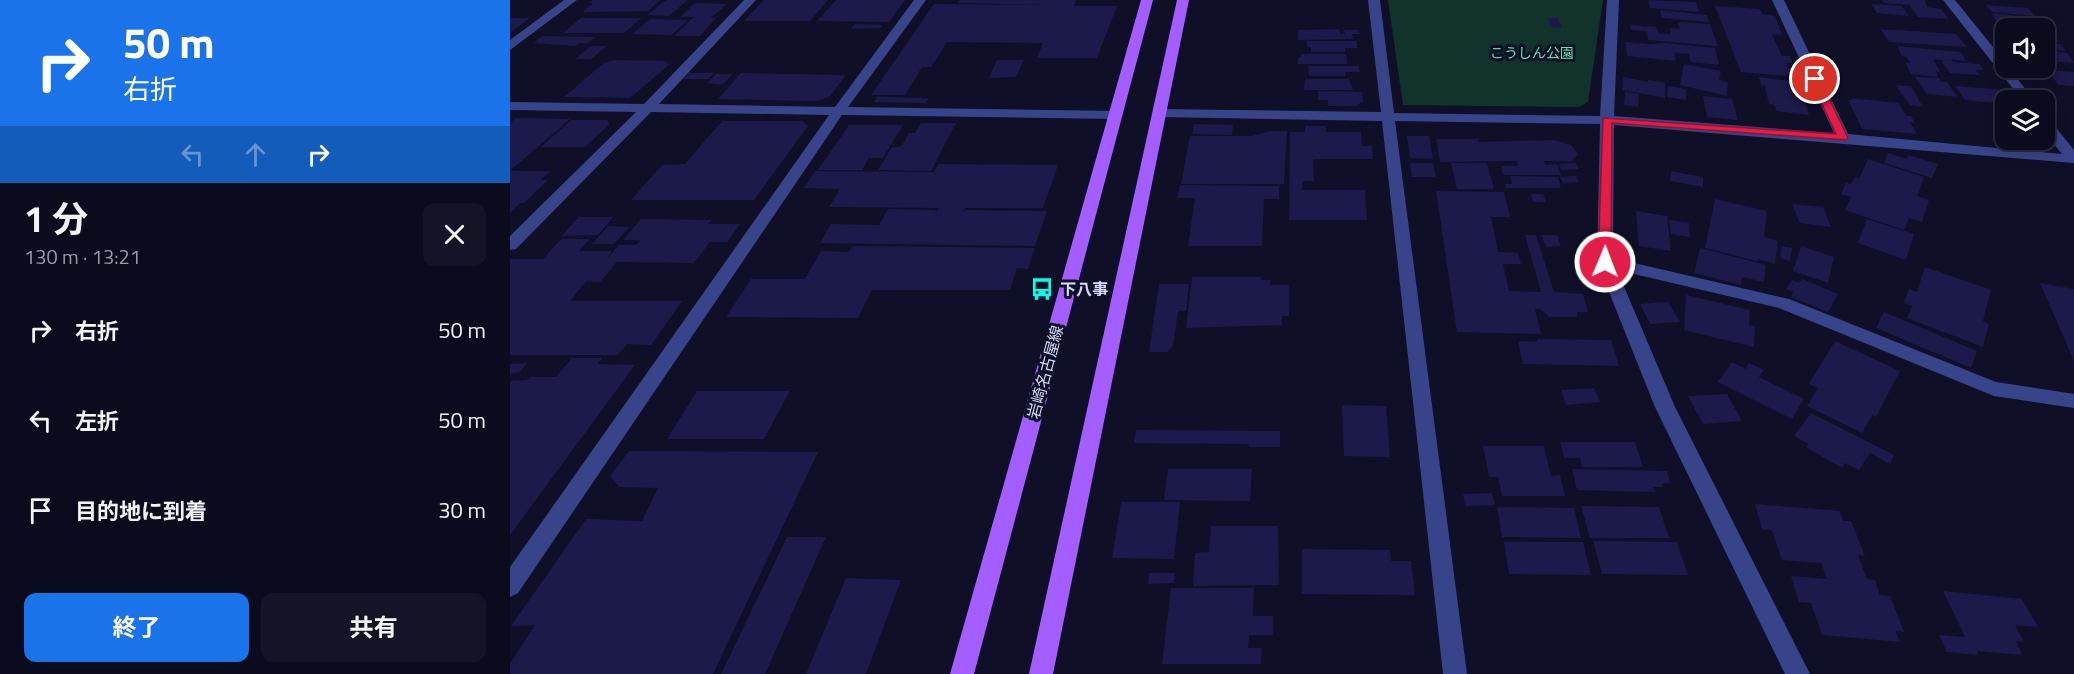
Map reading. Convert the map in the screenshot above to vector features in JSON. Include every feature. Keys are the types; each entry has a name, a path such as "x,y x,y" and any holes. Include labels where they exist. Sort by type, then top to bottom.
{"main road":[{"name":"岩崎名古屋線","path":"962,674 1147,0"},
{"path":"1041,674 1183,0"}],"street":[{"path":"510,46 571,0"},
{"path":"510,245 649,107 750,0"},
{"path":"510,586 839,110 920,0"},
{"path":"1374,0 1455,674"},
{"path":"1613,0 1606,120 1605,262 1665,407 1798,674"},
{"path":"1779,0 1843,138"},
{"path":"1948,0 2020,90"},
{"path":"510,106 1116,115"},
{"path":"1158,113 1606,120 2074,159"},
{"path":"2055,136 2074,159"},
{"path":"1605,262 1783,303 1994,389 2074,401"}],"green space":[{"name":"こうしん公園","path":"1388,0 1603,0 1588,102 1579,107 1403,105"}],"building":[{"path":"593,0 660,0 648,11 583,12 593,3 589,3"},
{"path":"666,0 688,0 669,16 647,15"},
{"path":"764,0 828,0 810,21 744,21"},
{"path":"836,0 905,0 889,22 817,21"},
{"path":"960,0 1076,0 1074,6 1117,6 1097,58 1037,58 1043,43 947,42 931,67 922,67 905,95 871,95 934,4 1049,5 958,3"},
{"path":"1648,0 1696,2 1699,12 1650,8"},
{"path":"1882,0 1925,0 1927,7 1941,9 1949,19 1918,17 1909,5 1884,3"},
{"path":"695,3 727,4 711,18 716,18 700,36 674,36 694,17 680,17"},
{"path":"1871,4 1902,6 1909,16 1877,13"},
{"path":"1986,5 2028,8 2035,16 1992,12"},
{"path":"1715,6 1760,9 1762,14 1775,16 1782,35 1772,34 1782,56 1790,56 1793,63 1786,63 1790,71 1786,76 1741,72"},
{"path":"1660,10 1707,15 1709,22 1662,18"},
{"path":"1991,13 2039,18 1995,18"},
{"path":"510,18 530,18 510,33"},
{"path":"581,18 641,18 624,33 563,33"},
{"path":"1548,18 1558,18 1562,28 1551,27"},
{"path":"650,19 688,20 672,35 632,34"},
{"path":"1678,22 1710,24 1718,46 1648,40 1647,31 1631,30 1630,25 1656,27 1658,33 1671,34 1670,28 1680,29"},
{"path":"855,24 883,25 880,28 851,29"},
{"path":"1339,29 1340,34 1345,34 1344,30 1359,30 1360,34 1352,34 1353,39 1298,40 1298,30"},
{"path":"1880,29 1956,34 1967,47 1889,42"},
{"path":"542,36 595,37 588,43 579,43 576,46 534,43"},
{"path":"1307,41 1357,41 1357,48 1345,48 1345,52 1311,52 1311,47 1307,47"},
{"path":"1625,42 1715,48 1719,65 1691,62 1689,54 1674,53 1676,61 1627,56"},
{"path":"2055,43 2060,44 2066,51 2055,50"},
{"path":"591,46 607,46 591,59 575,59"},
{"path":"1897,46 1961,52 1966,61 1951,59 1953,62 1979,64 1984,70 1975,70 1980,75 1950,73 1941,61 1949,61 1933,59 1940,72 1936,71 1938,77 1911,74 1905,62 1910,63 1907,57 1902,56"},
{"path":"2055,52 2067,53 2074,63 2055,62"},
{"path":"1301,54 1346,54 1347,64 1298,64"},
{"path":"614,60 668,61 665,63 670,64 630,98 564,97 604,63"},
{"path":"997,60 1024,60 1016,77 989,78"},
{"path":"1684,64 1721,71 1719,80 1728,82 1727,96 1680,85"},
{"path":"1308,66 1359,66 1360,72 1345,72 1346,76 1309,76"},
{"path":"2055,71 2074,72 2074,86 2059,85 2053,78"},
{"path":"689,73 714,73 709,79 683,79"},
{"path":"741,73 846,75 830,96 818,101 718,99"},
{"path":"716,74 733,74 722,85 707,83"},
{"path":"1623,77 1648,82 1648,80 1665,82 1665,98 1622,90"},
{"path":"1759,77 1799,82 1809,115 1776,111 1775,105 1769,104 1765,86 1761,85"},
{"path":"1915,77 1939,78 1941,82 1947,82 1957,97 1927,94"},
{"path":"1305,79 1349,79 1353,90 1304,90"},
{"path":"1895,85 1911,86 1923,107 1910,105"},
{"path":"1668,86 1686,89 1686,100 1667,97"},
{"path":"1955,86 2006,90 1995,90 1995,103 1965,100"},
{"path":"1318,91 1362,92 1363,102 1356,106 1328,106 1328,100 1318,100"},
{"path":"1625,92 1639,94 1638,107 1624,105"},
{"path":"1703,96 1732,99 1738,120 1707,117"},
{"path":"877,97 929,98 926,103 874,102"},
{"path":"1851,98 1899,103 1906,116 1911,116 1915,123 1910,122 1917,134 1862,129 1848,100 1852,100"},
{"path":"516,118 570,119 510,171 510,123"},
{"path":"571,120 607,120 610,124 585,147 541,147"},
{"path":"722,121 802,121 808,126 754,200 631,200 662,165 685,164"},
{"path":"921,123 956,123 931,171 878,170 892,147 901,147 909,133 915,133"},
{"path":"1194,124 1233,125 1232,135 1192,134"},
{"path":"849,125 903,125 883,158 869,158 862,170 818,170"},
{"path":"1305,126 1326,126 1326,132 1361,132 1362,146 1372,146 1373,159 1313,159 1314,181 1303,181 1302,190 1365,190 1367,220 1289,220 1290,132 1305,132"},
{"path":"1269,131 1287,131 1284,184 1181,184 1190,136 1252,136"},
{"path":"1407,136 1429,136 1433,159 1410,158"},
{"path":"1436,139 1478,139 1478,142 1554,140 1571,145 1578,154 1572,161 1544,161 1545,165 1557,164 1561,175 1503,175 1501,166 1518,166 1517,161 1440,162"},
{"path":"1888,153 1907,159 1908,155 1938,164 1932,178 1884,163"},
{"path":"1868,159 1924,177 1917,196 1929,200 1922,222 1909,218 1904,230 1845,210 1851,197 1841,194 1846,183 1851,184 1855,177 1859,179"},
{"path":"1410,163 1433,163 1436,177 1412,177"},
{"path":"1451,163 1487,163 1494,189 1457,189"},
{"path":"1576,163 1579,169 1561,170 1559,164"},
{"path":"938,164 1058,165 1043,208 965,208 963,212 965,210 1047,211 1035,246 820,243 831,224 879,225 888,209 936,210 937,212 939,208 829,207 840,189 804,188 815,171 934,172"},
{"path":"510,171 551,171 541,180 548,180 510,213"},
{"path":"1671,171 1703,177 1703,187 1670,181"},
{"path":"1510,176 1558,177 1561,188 1506,188 1505,184 1512,184"},
{"path":"1576,176 1579,182 1563,183 1560,177"},
{"path":"1180,185 1279,186 1279,199 1264,199 1262,246 1188,246 1195,198 1177,198"},
{"path":"1436,191 1504,192 1510,217 1491,217 1498,252 1518,253 1521,264 1503,264 1509,291 1541,292 1525,235 1536,235 1554,292 1583,294 1588,312 1577,312 1577,317 1549,317 1541,309 1535,309 1541,334 1457,332"},
{"path":"1531,194 1543,194 1546,202 1533,202"},
{"path":"1715,199 1767,211 1764,237 1778,241 1775,264 1705,248"},
{"path":"1792,204 1823,207 1831,227 1800,223"},
{"path":"1636,211 1667,216 1671,251 1639,246"},
{"path":"578,217 613,217 598,235 562,236"},
{"path":"641,219 711,220 708,224 740,224 727,242 710,242 694,263 617,262 600,282 586,281 570,301 682,301 651,345 627,344 618,355 510,355 510,259 543,259 561,239 590,239 579,251 612,251 606,260 619,245 636,245 641,240 623,240"},
{"path":"1867,219 1914,234 1906,260 1858,243"},
{"path":"1669,220 1689,223 1690,237 1671,234"},
{"path":"608,226 630,227 614,244 592,244"},
{"path":"1541,235 1557,235 1561,246 1546,247"},
{"path":"852,246 1035,248 1028,269 1017,268 1010,290 872,290 858,318 726,317 751,279 805,279 821,251 849,252"},
{"path":"1782,246 1792,248 1790,261 1780,258"},
{"path":"1801,246 1834,257 1828,283 1793,271"},
{"path":"1700,248 1766,265 1764,282 1742,277 1741,285 1694,273"},
{"path":"1925,267 1991,290 1983,321 1989,324 1983,347 1907,318 1912,306 1904,303 1909,289 1917,292"},
{"path":"1192,277 1261,277 1261,280 1270,280 1270,285 1289,285 1289,316 1282,316 1282,325 1186,328"},
{"path":"1802,279 1838,294 1828,312 1791,297 1793,292 1786,289 1792,280 1799,283"},
{"path":"2040,283 2074,289 2074,361"},
{"path":"1159,284 1189,284 1186,311 1178,311 1173,346 1167,352 1149,352"},
{"path":"1686,295 1750,310 1749,325 1755,326 1754,347 1684,330"},
{"path":"1668,302 1680,322 1650,324 1640,304"},
{"path":"1884,312 1977,351 1971,368 1876,328"},
{"path":"1537,339 1611,340 1619,366 1523,364 1518,341 1537,342"},
{"path":"1835,341 1900,371 1876,417 1872,415 1862,433 1807,406 1818,388 1809,384"},
{"path":"572,358 602,358 598,364 635,365 510,535 510,381 527,380 530,377 556,377"},
{"path":"1732,362 1746,369 1749,363 1764,370 1759,377 1804,399 1792,419 1718,382"},
{"path":"527,363 519,373 513,373 510,377 510,364"},
{"path":"1594,388 1600,402 1566,405 1561,390"},
{"path":"697,391 790,391 764,439 667,439"},
{"path":"1727,394 1742,421 1703,424 1688,396"},
{"path":"1342,405 1386,406 1390,457 1344,456"},
{"path":"1811,413 1894,455 1890,464 1870,453 1859,470 1845,463 1842,468 1806,447 1809,444 1794,436"},
{"path":"1136,430 1280,431 1280,447 1249,447 1248,444 1134,443"},
{"path":"1560,442 1635,442 1643,467 1582,467 1580,458 1564,458"},
{"path":"1483,446 1544,446 1551,476 1560,475 1565,496 1502,496 1498,477 1489,477"},
{"path":"629,451 818,452 713,674 510,674 510,664 535,625 511,626 586,519 642,521 658,488 619,487 610,476"},
{"path":"1168,469 1252,469 1250,501 1164,500"},
{"path":"1572,469 1667,471 1670,483 1662,483 1663,487 1653,487 1655,492 1577,490"},
{"path":"1492,493 1495,505 1465,506 1463,494"},
{"path":"1121,502 1180,502 1174,559 1112,558"},
{"path":"1755,504 1840,511 1843,521 1851,521 1865,556 1858,555 1867,579 1875,580 1880,595 1890,596 1904,632 1895,631 1900,642 1822,635 1811,603 1799,602 1791,576 1827,579 1821,563 1782,560 1772,530 1762,529"},
{"path":"1581,506 1659,507 1669,538 1590,538"},
{"path":"1497,507 1574,508 1581,538 1502,537"},
{"path":"1211,526 1278,526 1279,585 1193,586 1195,553 1209,552"},
{"path":"787,537 826,537 765,674 721,674"},
{"path":"1593,541 1677,542 1688,575 1602,574"},
{"path":"1504,542 1583,542 1591,575 1509,574"},
{"path":"1302,549 1390,550 1391,561 1411,561 1415,595 1302,594"},
{"path":"1149,573 1175,573 1174,583 1148,584"},
{"path":"846,578 901,580 866,674 806,674"},
{"path":"1171,588 1254,588 1253,616 1273,616 1273,635 1249,635 1248,648 1262,648 1261,664 1162,664"},
{"path":"1943,591 2022,599 2038,627 2015,625 2024,642 2016,641 2022,655 1977,651 1978,655 1947,652 1939,635 1965,637"}],"place":[{"name":"下八事","path":"1042,289"}],"route":[{"path":"1605,262 1606,120 1843,138 1815,79"}]}
